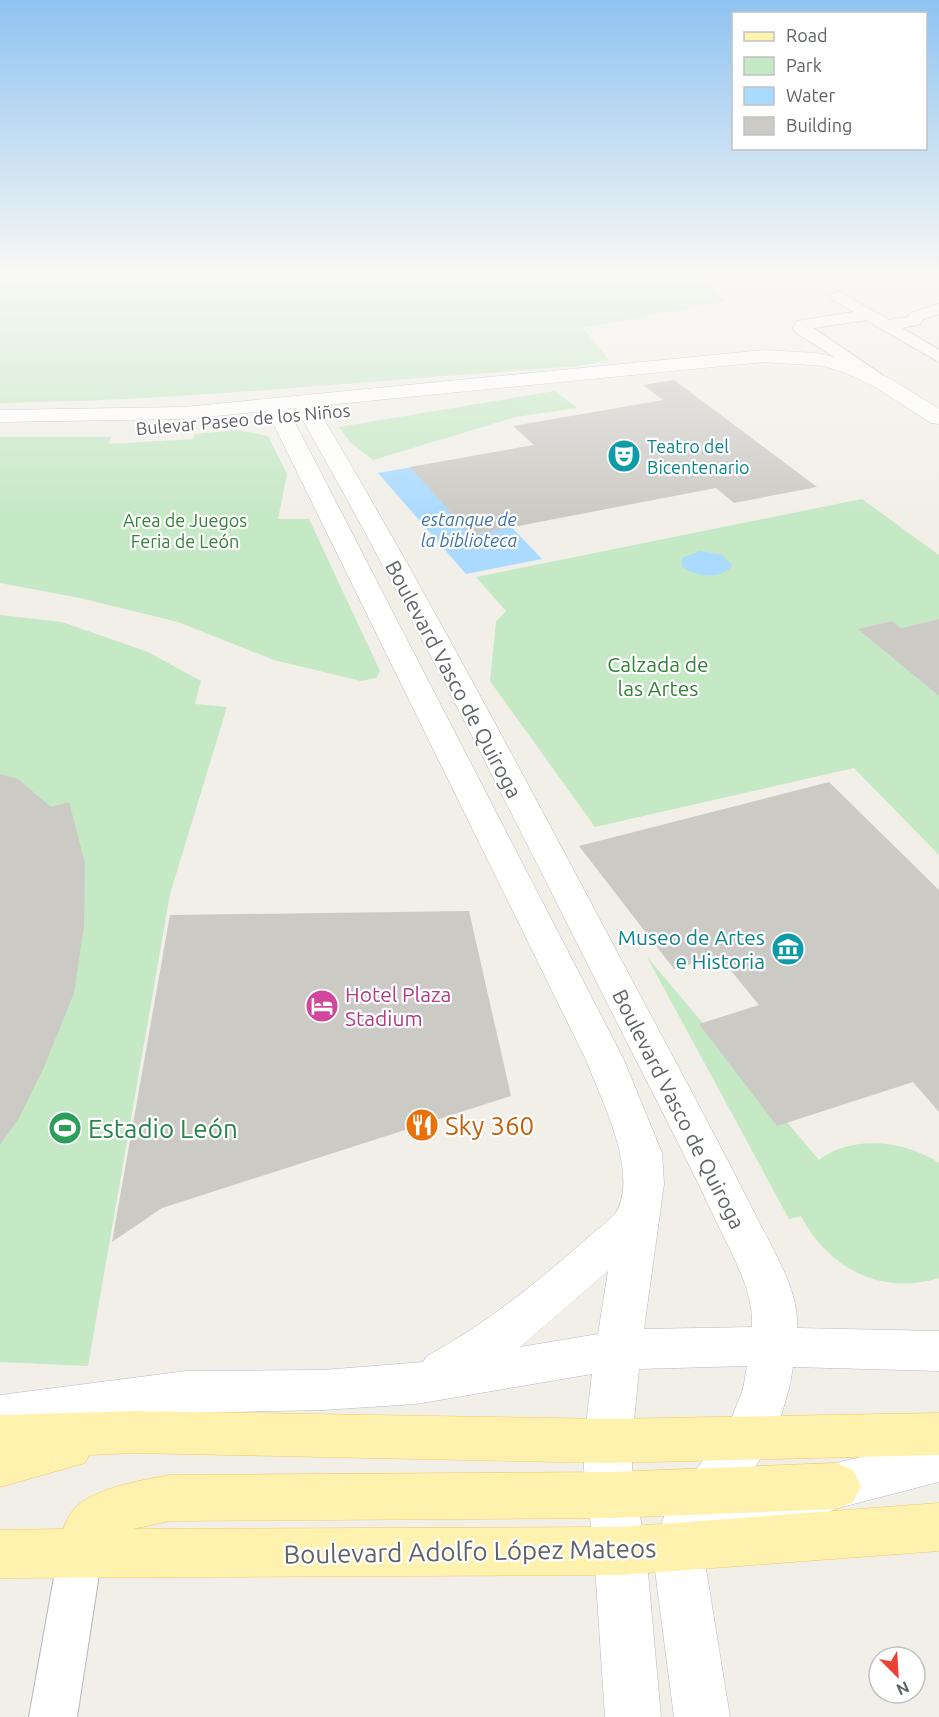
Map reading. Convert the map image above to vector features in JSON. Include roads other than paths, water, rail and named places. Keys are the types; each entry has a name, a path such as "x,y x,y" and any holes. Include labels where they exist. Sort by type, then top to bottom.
{"main road":[{"path":"0,1437 134,1432 608,1441 939,1434"},
{"path":"0,1465 134,1432"},
{"path":"80,1555 87,1529 108,1515 136,1504 170,1498 612,1495 836,1486"},
{"name":"Boulevard Adolfo López Mateos","path":"0,1554 620,1551 939,1527"}],"street":[{"name":"Bulevar Paseo de los Niños","path":"0,428 131,428 644,366 763,356"},
{"name":"Bulevar Paseo de los Niños","path":"768,356 798,357 842,365 875,378 939,418"},
{"path":"843,356 875,378"},
{"name":"Bulevar Paseo de los Niños","path":"0,416 293,410"},
{"name":"Boulevard Vasco de Quiroga","path":"293,410 464,778 622,1099 642,1153 643,1184 618,1350 608,1441 608,1469 620,1551 633,1717"},
{"name":"Boulevard Vasco de Quiroga","path":"293,410 478,719 710,1165 765,1279 775,1316 774,1348 766,1389 748,1439 686,1524 677,1547"},
{"path":"416,1384 480,1351 539,1308 639,1216"},
{"path":"0,1416 186,1392 323,1390 416,1384 618,1350 694,1346 939,1351"},
{"path":"702,1717 677,1547 836,1486 939,1460"},
{"path":"53,1717 80,1555"}],"water":[{"name":"estanque de la biblioteca","path":"448,461 542,559 466,574 378,473"},
{"path":"700,551 723,555 732,566 715,575 700,575 682,566 682,558"}],"place":[{"name":"Teatro del Bicentenario","path":"624,456"},
{"name":"Museo de Artes e Historia","path":"788,949"},
{"name":"Hotel Plaza Stadium","path":"322,1006"},
{"name":"Sky 360","path":"422,1125"},
{"name":"Estadio León","path":"65,1128"}],"park label":[{"name":"Area de Juegos Feria de León","path":"185,530"},
{"name":"Calzada de las Artes","path":"658,676"}]}
